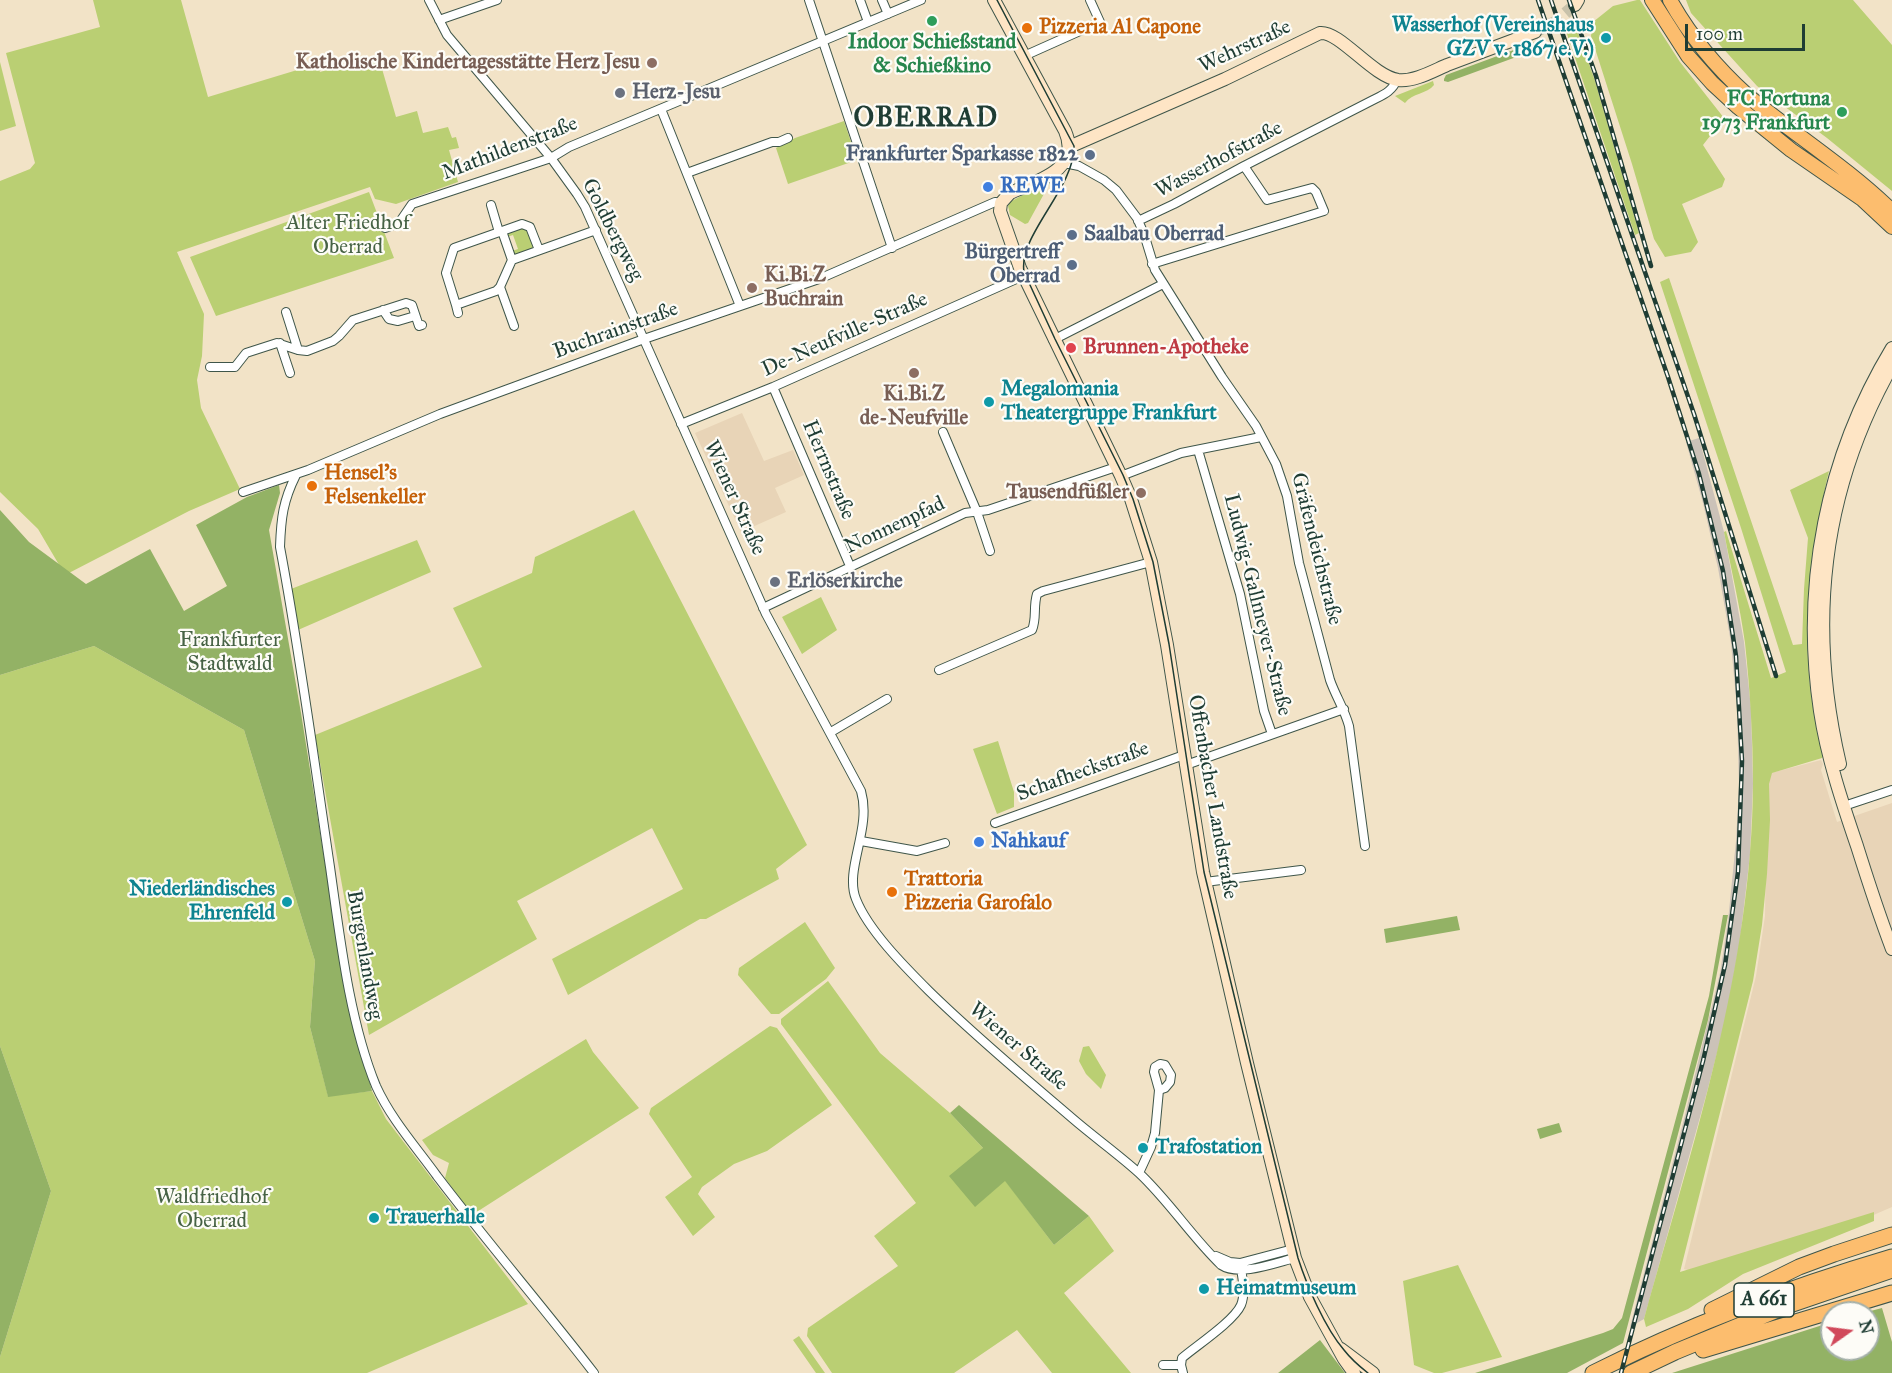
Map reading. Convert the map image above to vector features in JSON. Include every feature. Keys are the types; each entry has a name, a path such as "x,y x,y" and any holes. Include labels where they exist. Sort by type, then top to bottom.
{"highway":[{"name":"A 661","path":"1639,1351 1687,1322 1799,1267 1892,1235"},
{"name":"A 661","path":"1593,1373 1721,1316 1848,1270 1892,1257"},
{"name":"A 661","path":"1631,1373 1787,1306 1892,1270"},
{"name":"A 661","path":"1646,1366 1892,1293"}],"main road":[{"path":"1652,0 1688,56 1712,83 1791,150 1862,199 1892,227"},
{"path":"1670,0 1694,39 1724,73 1892,211"},
{"path":"998,1 1024,56 1065,131 1069,147 1068,156 1059,169 1010,193 1001,203"},
{"path":"1397,79 1410,79 1535,32"},
{"name":"Wehrstraße","path":"1069,147 1225,79 1320,33 1330,34 1377,70 1397,79"},
{"name":"Offenbacher Landstraße","path":"1001,203 1002,219 1021,272 1131,499 1151,562 1167,645 1205,882 1294,1254 1310,1297 1354,1373"},
{"path":"1892,348 1864,399 1843,450 1830,493 1817,562 1813,634 1817,687 1827,748 1889,929 1892,948"},
{"path":"1847,805 1825,686 1823,610 1826,572 1835,510 1848,465 1861,428 1892,366"},
{"name":"Offenbacher Landstraße","path":"1336,1344 1372,1373"}],"street":[{"name":"Goldbergweg","path":"429,0 447,35 550,158 581,200 644,339"},
{"path":"439,20 497,0"},
{"path":"860,0 868,22"},
{"path":"882,0 888,14"},
{"name":"Mathildenstraße","path":"385,228 399,223 412,204 550,158 568,147 921,0"},
{"path":"1024,56 1100,21 1090,0"},
{"path":"810,3 892,248"},
{"name":"Wasserhofstraße","path":"1064,163 1078,166 1104,180 1116,190 1138,221 1390,91 1397,79"},
{"path":"661,109 740,306"},
{"path":"687,173 788,138"},
{"path":"1152,264 1324,211 1312,188 1267,200 1244,166"},
{"name":"Buchrainstraße","path":"243,492 296,475 440,414 644,339 819,279 995,202 1001,203"},
{"path":"490,206 512,260"},
{"name":"Gräfendeichstraße","path":"1138,221 1148,245 1152,264 1163,284 1261,436 1282,479 1291,514 1299,563 1330,680 1344,709 1348,726 1365,846"},
{"path":"539,250 530,226 526,224 454,248 446,273 457,309 496,291 512,260 596,230"},
{"name":"De-Neufville-Straße","path":"681,424 772,387 1021,272"},
{"path":"1053,340 1163,284"},
{"path":"500,286 514,326"},
{"path":"210,367 232,368 250,351 277,343 307,351 333,341 353,320 406,303 412,304 419,326 422,325"},
{"path":"383,310 389,319 398,321 416,316"},
{"path":"286,312 298,350"},
{"name":"Wiener Straße","path":"644,339 763,608 861,791 865,816 853,877 853,890 866,918 899,962 952,1013 1139,1173 1180,1217 1210,1254 1240,1266 1294,1254"},
{"path":"280,344 290,374"},
{"name":"Herrnstraße","path":"772,387 850,566"},
{"path":"943,432 977,512"},
{"name":"Nonnenpfad","path":"763,608 964,513 988,510 1118,471 1261,436"},
{"name":"Ludwig-Gallmeyer-Straße","path":"1198,450 1240,594 1264,711 1272,734"},
{"name":"Burgenlandweg","path":"296,475 285,496 280,527 280,547 308,710 343,954 365,1054 377,1087 413,1145 594,1373"},
{"name":"Nonnenpfad","path":"977,512 990,550"},
{"path":"939,670 1032,630 1037,594 1151,562"},
{"path":"831,732 887,699"},
{"name":"Schafheckstraße","path":"995,823 1344,709"},
{"path":"1847,805 1892,790"},
{"path":"861,841 917,851 945,843"},
{"path":"1205,882 1301,870"},
{"path":"1139,1173 1153,1142 1159,1090"},
{"path":"1163,1365 1182,1369 1182,1358 1237,1311 1243,1295 1240,1266"}],"shaded area":[{"path":"742,413 764,461 793,450 804,475 775,488 786,512 741,532 695,433"},
{"path":"1699,438 1724,532 1744,642 1751,708 1753,784 1750,855 1740,940 1725,1022 1644,1319 1630,1327 1720,973 1736,841 1739,786 1737,709 1731,643 1718,568 1686,442"},
{"path":"1821,760 1823,764 1821,770 1837,822 1892,803 1892,1207 1855,1223 1702,1274 1684,1269 1756,976 1765,916 1767,774"}],"green space":[{"path":"93,0 181,0 208,97 317,64 320,72 378,55 396,117 417,111 423,133 448,127 452,138 456,137 459,148 449,150 458,182 396,204 375,199 370,187 177,252 204,314 202,356 197,380 201,408 240,489 189,511 65,575 38,529 0,492 0,181 30,169 35,163 6,53 100,27"},
{"path":"1640,0 1680,62 1724,118 1703,145 1725,179 1722,187 1682,204 1698,242 1691,252 1665,257 1654,239 1591,36 1593,22 1613,6"},
{"name":"FC Fortuna 1973 Frankfurt","path":"1686,0 1853,0 1892,45 1892,191 1827,138 1757,86 1691,13"},
{"path":"1576,27 1595,81 1639,233 1635,235 1566,31"},
{"path":"1538,41 1539,50 1532,56 1519,56 1448,82 1444,81 1446,75"},
{"path":"0,62 16,126 0,131"},
{"path":"1433,81 1434,85 1431,88 1405,103 1395,96"},
{"path":"844,121 857,160 788,184 776,148 795,138"},
{"path":"1050,180 1028,223 1025,224 1010,215 1008,206 1010,202"},
{"name":"Alter Friedhof Oberrad","path":"369,192 394,258 216,316 190,257"},
{"path":"522,227 528,229 533,247 515,254 512,251 518,249 513,235 507,237 507,233"},
{"path":"1669,278 1793,645 1802,644 1808,538 1790,490 1829,471 1813,557 1807,643 1812,701 1824,755 1822,758 1772,773 1769,784 1767,874 1753,981 1680,1272 1874,1212 1874,1221 1743,1274 1688,1309 1646,1327 1644,1319 1700,1121 1731,987 1750,852 1753,783 1750,696 1745,643 1724,532 1726,531 1771,678 1786,672 1660,282"},
{"name":"Frankfurter Stadtwald","path":"279,485 280,493 269,530 341,964 354,1025 372,1091 328,1097 310,1027 315,961 244,730 94,646 0,675 0,510 29,542 86,584 150,549 184,611 227,586 196,525 247,497"},
{"path":"634,510 807,845 776,869 779,879 706,919 700,919 568,995 552,959 683,889 652,828 517,901 537,939 369,1035 315,735 482,667 453,608 532,573 535,557"},
{"path":"417,540 431,572 298,630 291,589"},
{"path":"821,597 837,630 802,654 782,617"},
{"name":"Waldfriedhof Oberrad","path":"94,646 244,730 315,961 310,1027 328,1096 372,1091 386,1119 528,1304 367,1373 0,1373 0,1357 51,1191 0,1046 0,675"},
{"path":"998,741 1014,792 1014,807 997,814 973,749"},
{"path":"1723,915 1728,915 1708,1020 1623,1343 1567,1373 1475,1373 1603,1333 1613,1329 1622,1318 1709,996"},
{"path":"1457,916 1460,930 1386,943 1384,929"},
{"path":"805,922 835,968 826,979 779,1014 771,1014 738,975 739,968"},
{"path":"828,981 880,1053 950,1113 983,1148 975,1206 1005,1180 1054,1245 1089,1216 1114,1251 1064,1293 1131,1373 1052,1373 1017,1330 954,1373 832,1373 807,1336 808,1328 898,1266 874,1236 916,1203 781,1024 781,1019"},
{"path":"770,1026 777,1028 832,1105 767,1151 734,1164 702,1187 698,1194 715,1217 693,1236 665,1197 692,1177 649,1114 651,1108"},
{"path":"586,1039 593,1052 639,1108 472,1215 445,1178 449,1163 433,1155 422,1140"},
{"path":"0,1046 51,1191 0,1357"},
{"path":"1089,1046 1106,1075 1101,1089 1086,1074 1079,1061 1083,1047"},
{"path":"959,1105 1089,1216 1054,1245 1005,1181 975,1207 949,1176 983,1148 950,1113"},
{"path":"1559,1123 1562,1132 1540,1139 1537,1129"},
{"path":"1458,1265 1502,1357 1442,1373 1434,1373 1414,1365 1403,1281"},
{"path":"1882,1308 1892,1342 1892,1373 1672,1373 1820,1326 1820,1361 1880,1361 1880,1309"},
{"path":"799,1336 825,1373 816,1373 793,1340"},
{"path":"1320,1340 1345,1373 1278,1373"}],"tunnel":[{"path":"1535,32 1555,22 1575,5"}],"tram line":[{"path":"997,0 1074,146 1072,162 1066,178 1029,243 1024,258 1024,272 1123,475 1153,562 1169,644 1204,872 1298,1258 1323,1319 1349,1356 1368,1373"}],"railway":[{"path":"1538,0 1668,377 1699,474 1723,571 1736,656 1742,761 1738,872 1725,965 1703,1061 1621,1373"},
{"path":"1551,0 1694,414 1776,676"},
{"path":"1569,0 1596,76 1651,266"}],"place":[{"name":"Indoor Schießstand & Schießkino","path":"932,21"},
{"name":"Pizzeria Al Capone","path":"1027,28"},
{"name":"Wasserhof (Vereinshaus GZV v. 1867 e.V.)","path":"1606,38"},
{"name":"Katholische Kindertagesstätte Herz Jesu","path":"652,63"},
{"name":"Herz-Jesu","path":"620,93"},
{"name":"FC Fortuna 1973 Frankfurt","path":"1842,112"},
{"name":"Frankfurter Sparkasse 1822","path":"1090,155"},
{"name":"REWE","path":"988,187"},
{"name":"Saalbau Oberrad","path":"1072,235"},
{"name":"Bürgertreff Oberrad","path":"1072,265"},
{"name":"Ki.Bi.Z Buchrain","path":"752,288"},
{"name":"Brunnen-Apotheke","path":"1071,348"},
{"name":"Ki.Bi.Z de-Neufville","path":"914,373"},
{"name":"Megalomania Theatergruppe Frankfurt","path":"989,402"},
{"name":"Hensel's Felsenkeller","path":"312,486"},
{"name":"Tausendfüßler","path":"1141,493"},
{"name":"Erlöserkirche","path":"775,582"},
{"name":"Nahkauf","path":"979,842"},
{"name":"Trattoria Pizzeria Garofalo","path":"892,892"},
{"name":"Niederländisches Ehrenfeld","path":"287,902"},
{"name":"Trafostation","path":"1143,1148"},
{"name":"Trauerhalle","path":"374,1218"},
{"name":"Heimatmuseum","path":"1204,1289"}],"district":[{"name":"OBERRAD","path":"926,119"}]}
